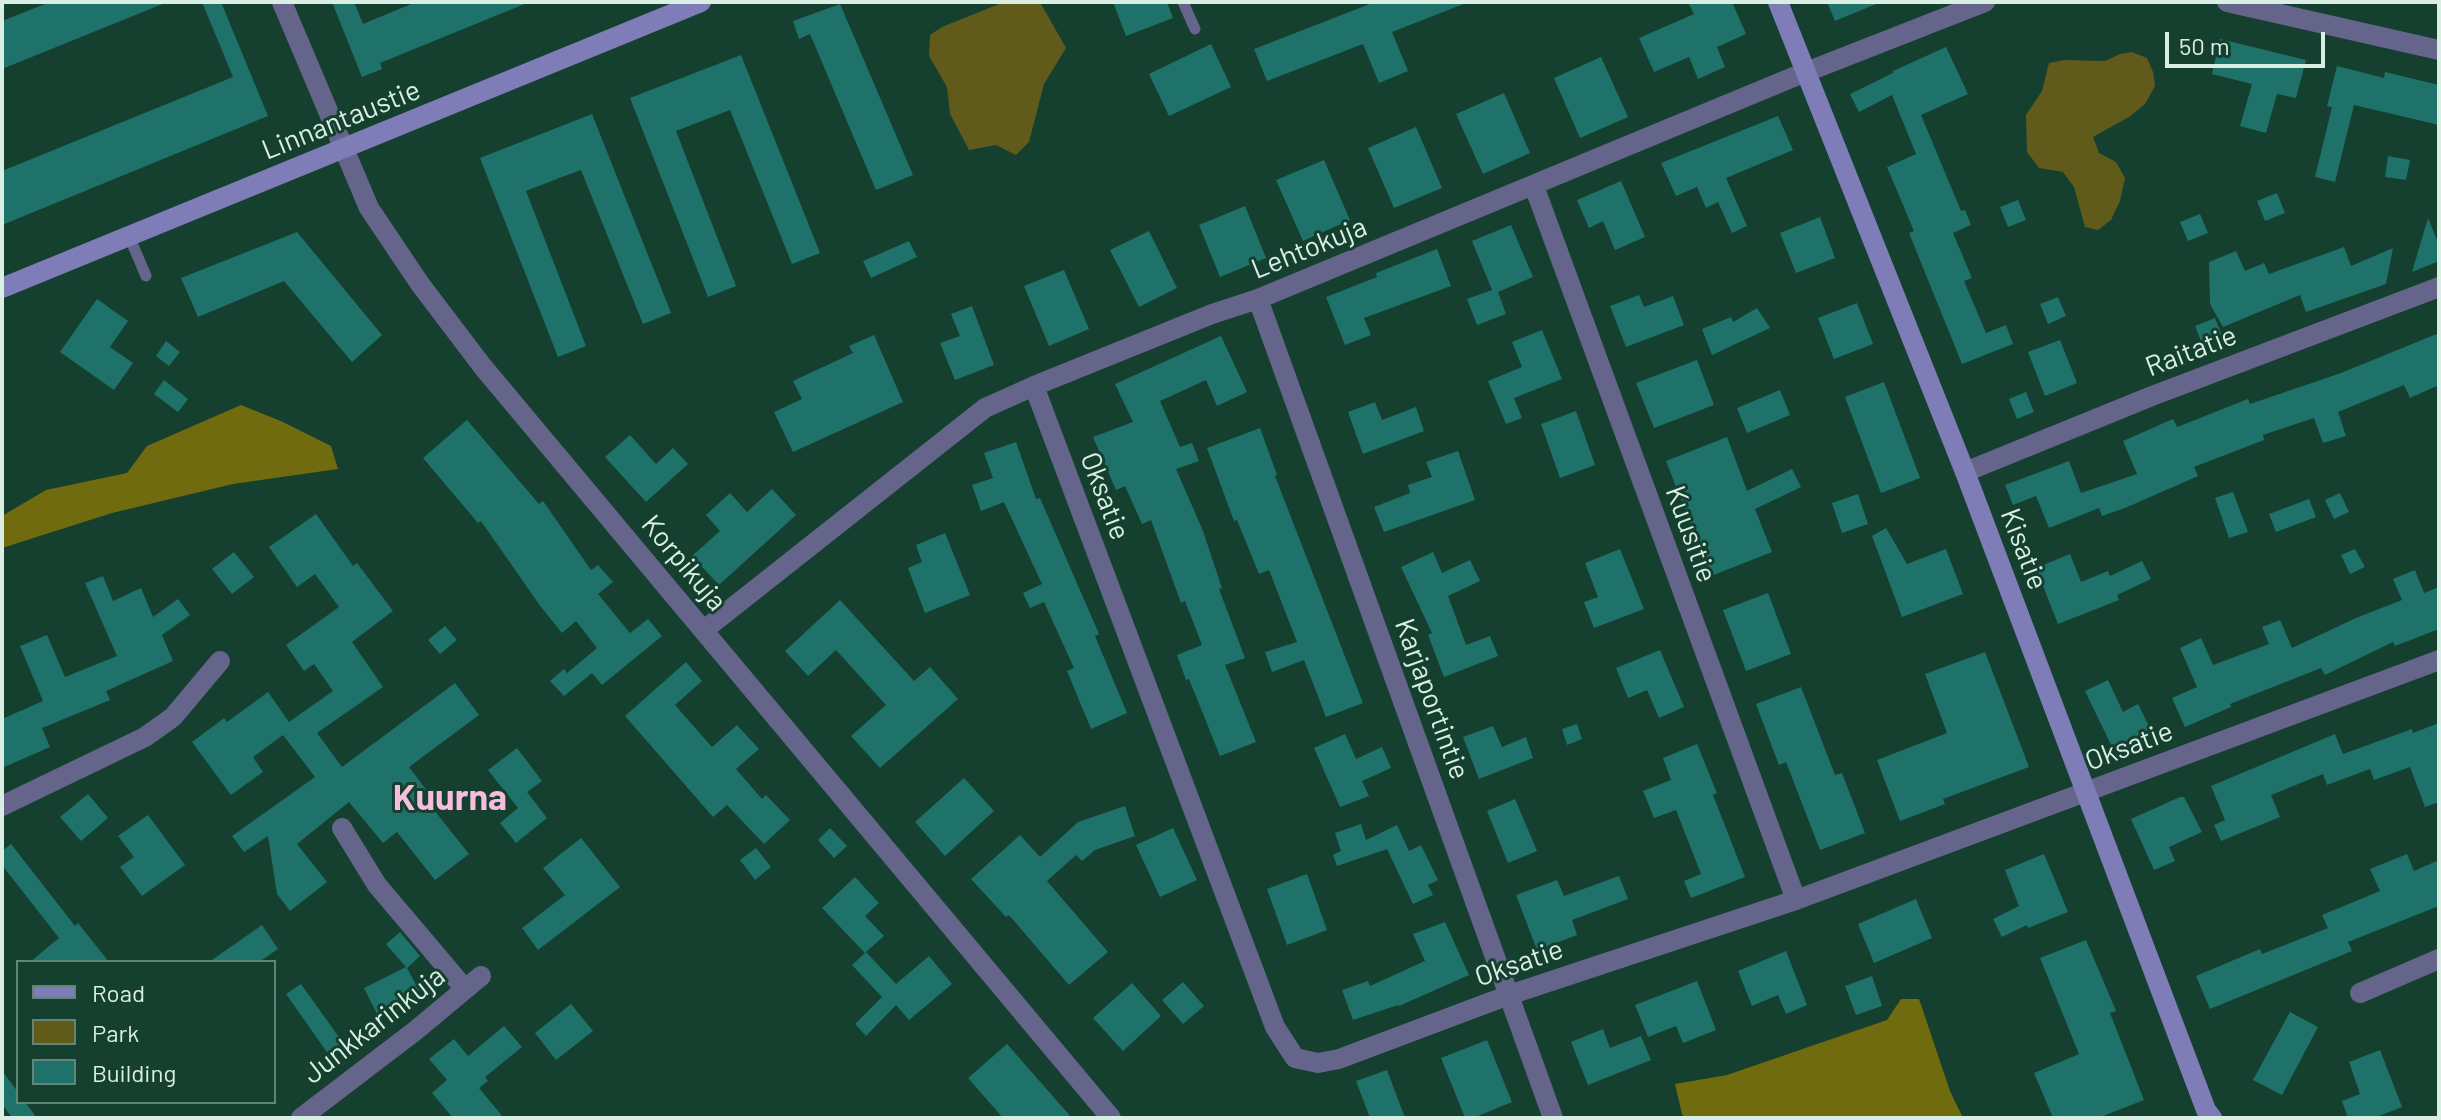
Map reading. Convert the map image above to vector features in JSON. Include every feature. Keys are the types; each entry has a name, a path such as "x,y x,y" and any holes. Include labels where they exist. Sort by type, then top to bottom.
{"street":[{"name":"Korpikuja","path":"282,2 369,208 420,284 483,367 1111,1118"},
{"name":"Linnantaustie","path":"2,288 701,2"},
{"name":"Kisatie","path":"1778,2 1965,472 2206,1110 2212,1118"},
{"name":"Lehtokuja","path":"704,630 985,408 1985,2"},
{"path":"2227,2 2439,50"},
{"name":"Kuusitie","path":"1534,186 1796,900"},
{"name":"Raitatie","path":"1965,472 2152,396 2439,287"},
{"name":"Karjaportintie","path":"1258,299 1553,1118"},
{"name":"Oksatie","path":"1034,386 1275,1027 1295,1058 1318,1063 1339,1059 1509,995 1796,900 2439,660"},
{"path":"2,806 145,737 173,717 220,661"},
{"name":"Junkkarinkuja","path":"301,1118 473,983 377,885 342,828"},
{"path":"2360,993 2439,959"}],"lane":[{"path":"1183,2 1195,29"},
{"path":"129,236 146,276"}],"green space":[{"path":"1004,2 1040,2 1066,48 1044,84 1029,142 1016,155 996,145 969,150 950,114 947,87 929,56 930,35 942,27"},
{"path":"2132,52 2147,58 2155,86 2145,104 2129,117 2093,137 2099,153 2116,162 2125,178 2120,201 2111,220 2098,230 2085,227 2074,187 2063,172 2039,168 2027,152 2026,115 2042,91 2049,63 2064,60 2105,61"}],"shaded area":[{"path":"241,405 331,446 338,469 233,484 112,513 2,548 2,516 46,490 127,473 147,446"},
{"path":"1901,999 1919,999 1950,1091 1963,1118 1685,1118 1682,1114 1675,1084 1727,1075 1887,1020"}],"building":[{"path":"50,2 165,3 2,69 2,21"},
{"path":"202,2 221,2 268,116 2,225 2,171 233,77"},
{"path":"332,2 354,2 363,24 416,2 527,3 380,63 382,69 362,77"},
{"path":"1113,2 1167,2 1173,18 1126,36"},
{"path":"1375,2 1466,3 1392,32 1408,71 1379,83 1363,44 1267,81 1254,49"},
{"path":"1688,2 1732,2 1746,34 1717,47 1725,67 1698,79 1689,57 1654,72 1639,38 1694,14"},
{"path":"1827,2 1881,2 1835,21"},
{"path":"840,4 913,175 876,190 810,34 799,39 793,21"},
{"path":"2220,39 2306,60 2296,98 2277,94 2266,133 2240,126 2252,84 2212,74"},
{"path":"1211,44 1231,87 1169,116 1149,74"},
{"path":"1946,47 1968,94 1921,115 1961,211 1965,210 1971,225 1953,233 1972,278 1964,281 1986,333 2006,325 2013,344 1962,364 1909,233 1914,231 1887,167 1916,154 1892,95 1859,112 1850,94"},
{"path":"741,55 820,253 792,264 730,110 676,131 736,286 708,297 630,98"},
{"path":"1601,57 1628,117 1580,138 1554,78"},
{"path":"2337,66 2384,78 2385,72 2439,85 2439,125 2354,105 2335,182 2315,177 2332,107 2327,106"},
{"path":"1504,93 1530,153 1483,174 1456,114"},
{"path":"592,114 671,313 643,324 581,170 526,191 586,346 558,357 480,158"},
{"path":"1778,116 1793,150 1726,178 1747,226 1732,233 1718,202 1706,208 1697,187 1676,196 1661,163"},
{"path":"1416,127 1442,188 1394,208 1368,148"},
{"path":"2388,156 2410,160 2406,180 2385,177"},
{"path":"1324,160 1350,220 1303,241 1276,180"},
{"path":"1621,181 1645,237 1615,250 1603,221 1589,228 1577,200"},
{"path":"2277,193 2285,213 2265,221 2257,201"},
{"path":"2018,200 2026,220 2008,227 2000,207"},
{"path":"1245,206 1266,258 1220,277 1199,225"},
{"path":"2200,214 2208,233 2188,241 2180,222"},
{"path":"1820,217 1835,258 1796,273 1780,233"},
{"path":"2428,218 2439,245 2439,261 2412,272"},
{"path":"1511,225 1533,277 1498,292 1506,314 1477,325 1467,299 1492,290 1472,241"},
{"path":"1149,231 1177,288 1139,307 1110,250"},
{"path":"297,232 382,335 352,362 284,281 198,317 181,278"},
{"path":"909,241 917,257 871,278 863,261"},
{"path":"2344,247 2351,266 2393,248 2386,284 2306,312 2300,295 2223,327 2210,304 2209,262 2236,251 2245,271 2264,263 2269,274"},
{"path":"1437,249 1451,286 1364,318 1371,335 1345,345 1326,297"},
{"path":"1064,270 1089,329 1049,346 1024,286"},
{"path":"1639,295 1644,307 1673,296 1684,325 1626,347 1610,306"},
{"path":"2058,297 2066,316 2048,324 2040,304"},
{"path":"97,299 128,321 110,347 133,363 114,390 60,352"},
{"path":"1857,303 1873,344 1834,359 1818,318"},
{"path":"972,306 994,365 955,380 940,343 960,336 951,314"},
{"path":"1757,308 1770,328 1712,355 1702,329 1731,317 1733,322"},
{"path":"2215,318 2223,338 2203,346 2195,326"},
{"path":"1542,330 1562,379 1514,398 1522,418 1506,424 1488,381 1522,367 1512,342"},
{"path":"2439,333 2439,385 2410,398 2404,385 2338,412 2346,436 2323,443 2314,418 2263,435 2264,440 2194,467 2198,476 2125,508 2102,516 2099,508 2049,528 2036,496 2013,505 2005,485 2069,461 2081,493 2137,474 2123,441 2173,419 2177,427 2248,399 2250,404 2341,373"},
{"path":"874,335 903,402 793,452 774,412 802,399 793,381 853,353 849,346"},
{"path":"1221,336 1247,392 1217,406 1206,380 1160,401 1180,447 1192,443 1199,461 1176,469 1203,531 1222,588 1219,589 1245,658 1225,665 1256,742 1220,756 1177,655 1202,645 1185,601 1181,603 1151,520 1142,524 1125,486 1116,490 1093,437 1133,422 1115,384"},
{"path":"2060,340 2077,383 2045,396 2028,352"},
{"path":"166,341 180,352 169,366 156,356"},
{"path":"1697,360 1714,405 1654,428 1636,383"},
{"path":"164,380 188,399 178,412 154,394"},
{"path":"1884,382 1920,478 1881,493 1845,397"},
{"path":"1780,390 1790,415 1747,433 1737,408"},
{"path":"2026,392 2034,412 2017,419 2009,399"},
{"path":"1375,402 1382,420 1416,407 1424,431 1363,454 1348,412"},
{"path":"1576,411 1595,465 1560,478 1541,424"},
{"path":"467,420 539,504 543,501 591,570 598,565 613,582 598,594 630,633 648,619 662,636 602,685 592,673 564,696 550,681 564,669 567,673 597,648 576,621 562,633 481,521 478,523 423,458"},
{"path":"1260,428 1275,476 1363,703 1326,717 1304,660 1272,672 1265,652 1297,642 1269,570 1259,574 1237,520 1234,521 1207,448"},
{"path":"630,435 656,464 673,448 688,464 646,502 605,457"},
{"path":"1727,437 1747,491 1792,469 1801,487 1755,509 1772,552 1711,576 1666,461"},
{"path":"1016,442 1036,499 1040,498 1099,634 1095,636 1127,713 1091,729 1067,671 1074,668 1044,602 1030,608 1023,593 1042,584 1004,502 981,511 972,485 993,478 984,453"},
{"path":"1458,451 1475,500 1384,532 1374,507 1410,493 1408,485 1432,477 1426,462"},
{"path":"772,489 796,515 719,585 692,556 720,531 706,515 730,493 747,512"},
{"path":"2233,492 2248,532 2229,538 2215,498"},
{"path":"2340,493 2349,512 2334,519 2325,500"},
{"path":"1858,494 1868,524 1842,533 1832,503"},
{"path":"2309,499 2316,517 2276,532 2269,514"},
{"path":"316,514 353,566 357,563 393,611 352,642 383,687 317,733 342,767 455,683 479,715 409,767 431,796 426,800 469,854 435,880 397,832 383,843 349,802 297,844 327,882 290,911 277,894 268,836 244,852 232,836 315,777 283,735 253,757 263,772 231,795 192,742 224,718 227,722 268,692 289,722 333,691 314,664 304,671 286,645 339,607 315,574 297,587 269,547"},
{"path":"1886,528 1907,564 1946,549 1963,594 1902,617 1872,536"},
{"path":"945,533 970,595 925,613 908,568 922,562 916,545"},
{"path":"1620,549 1644,609 1594,628 1584,602 1598,597 1585,563"},
{"path":"2355,549 2365,567 2350,574 2341,555"},
{"path":"234,552 254,577 232,594 212,569"},
{"path":"1433,552 1442,573 1470,560 1480,581 1448,596 1466,645 1490,636 1498,656 1444,677 1428,635 1432,633 1401,567"},
{"path":"2070,554 2081,582 2108,571 2110,576 2142,561 2151,579 2117,595 2119,600 2058,624 2036,568"},
{"path":"2415,570 2424,593 2439,587 2439,629 2395,646 2393,642 2325,675 2321,668 2230,704 2231,707 2185,727 2172,698 2197,687 2180,648 2201,638 2213,665 2269,644 2262,627 2280,620 2292,648 2402,600 2393,579"},
{"path":"103,576 113,601 141,588 153,617 178,599 190,615 162,635 173,661 106,691 110,700 42,728 50,747 2,768 2,719 43,701 20,646 47,635 65,677 117,656 85,583"},
{"path":"1768,593 1791,654 1746,671 1723,610"},
{"path":"840,600 914,681 930,667 958,699 880,768 851,736 886,705 836,650 808,676 785,651"},
{"path":"445,626 457,640 440,654 428,640"},
{"path":"1660,650 1684,707 1659,718 1647,690 1628,698 1616,668"},
{"path":"1985,652 2029,767 1943,799 1945,804 1900,821 1877,760 1947,733 1925,674"},
{"path":"686,662 702,681 675,705 712,747 737,725 759,749 736,769 762,799 766,795 790,820 764,844 727,805 713,817 625,716"},
{"path":"2108,680 2123,712 2138,704 2153,734 2115,753 2085,691"},
{"path":"1801,687 1835,775 1842,773 1865,833 1820,850 1786,762 1779,765 1756,704"},
{"path":"2439,723 2439,802 2425,807 2410,767 2374,780 2370,769 2327,785 2323,774 2271,795 2280,817 2221,841 2214,825 2225,820 2211,786 2335,734 2343,754 2412,729 2413,733"},
{"path":"1577,724 1582,739 1567,745 1562,729"},
{"path":"1493,726 1502,747 1526,737 1533,758 1479,779 1463,737"},
{"path":"1345,734 1356,759 1382,747 1391,768 1362,781 1369,796 1340,807 1314,748"},
{"path":"1697,744 1745,877 1691,898 1684,881 1701,874 1676,810 1654,818 1643,791 1671,780 1663,758"},
{"path":"517,748 542,781 527,792 547,818 516,843 500,823 518,808 488,770"},
{"path":"964,778 994,811 945,856 915,822"},
{"path":"88,794 108,818 81,841 60,817"},
{"path":"2184,797 2202,832 2169,847 2175,861 2154,870 2131,819"},
{"path":"1515,799 1537,851 1508,863 1487,811"},
{"path":"1125,806 1135,836 1095,850 1082,861 1076,855 1047,881 1108,952 1069,985 1009,915 1006,917 971,879 1020,835 1040,857 1078,822"},
{"path":"148,815 185,865 142,896 120,867 134,857 118,836"},
{"path":"1361,824 1366,840 1397,825 1409,851 1421,845 1438,880 1428,885 1433,895 1413,904 1387,849 1337,866 1333,855 1341,851 1335,833"},
{"path":"830,828 847,846 834,858 818,840"},
{"path":"1173,828 1197,880 1160,897 1136,845"},
{"path":"581,838 620,887 538,950 522,928 565,895 543,868"},
{"path":"11,844 75,926 78,923 107,960 32,960 59,938 2,865 2,851"},
{"path":"756,848 771,867 755,880 740,860"},
{"path":"2044,854 2068,912 2002,937 1993,919 2019,906 2005,870"},
{"path":"2407,854 2414,871 2439,860 2439,906 2348,942 2352,951 2210,1009 2196,976 2260,949 2262,954 2328,928 2322,915 2380,891 2370,869"},
{"path":"1307,874 1327,930 1287,945 1267,889"},
{"path":"1619,876 1628,899 1572,920 1577,935 1537,950 1516,895 1557,880 1564,896"},
{"path":"855,877 879,903 865,916 884,936 866,952 896,984 929,956 952,984 909,1020 896,1005 866,1036 855,1024 882,997 852,965 865,953 822,908"},
{"path":"1916,899 1932,938 1874,963 1858,924"},
{"path":"1445,922 1469,975 1399,1006 1353,1020 1342,990 1368,981 1370,986 1425,961 1413,934"},
{"path":"262,925 278,949 262,960 212,960"},
{"path":"400,932 420,956 407,968 420,992 377,1014 364,988 406,967 386,944"},
{"path":"2086,940 2116,1011 2110,1013 2144,1100 2098,1118 2053,1118 2034,1073 2079,1054 2040,958"},
{"path":"1786,951 1807,1005 1786,1014 1778,995 1752,1006 1738,971"},
{"path":"1872,976 1882,1006 1856,1015 1845,986"},
{"path":"1697,981 1716,1030 1683,1043 1676,1026 1648,1037 1635,1005"},
{"path":"1183,982 1204,1006 1183,1024 1162,1000"},
{"path":"1132,983 1161,1016 1123,1051 1093,1018"},
{"path":"301,984 346,1047 331,1058 286,994"},
{"path":"571,1004 593,1031 556,1060 535,1033"},
{"path":"2290,1012 2318,1027 2282,1095 2253,1080"},
{"path":"504,1026 522,1047 485,1077 488,1081 479,1088 504,1118 453,1118 432,1093 447,1080 429,1059 454,1039 468,1056"},
{"path":"1603,1029 1610,1048 1641,1036 1651,1060 1588,1085 1571,1042"},
{"path":"1487,1040 1512,1102 1473,1118 1465,1118 1441,1058"},
{"path":"1007,1044 1072,1118 1003,1118 968,1078"},
{"path":"2380,1050 2402,1107 2374,1118 2348,1118 2342,1101 2360,1094 2349,1062"},
{"path":"1387,1070 1405,1118 1370,1118 1356,1081"},
{"path":"2,1071 16,1089 16,1104 26,1104 37,1118 12,1118 2,1104"}],"district":[{"name":"Kuurna","path":"450,798"}]}
